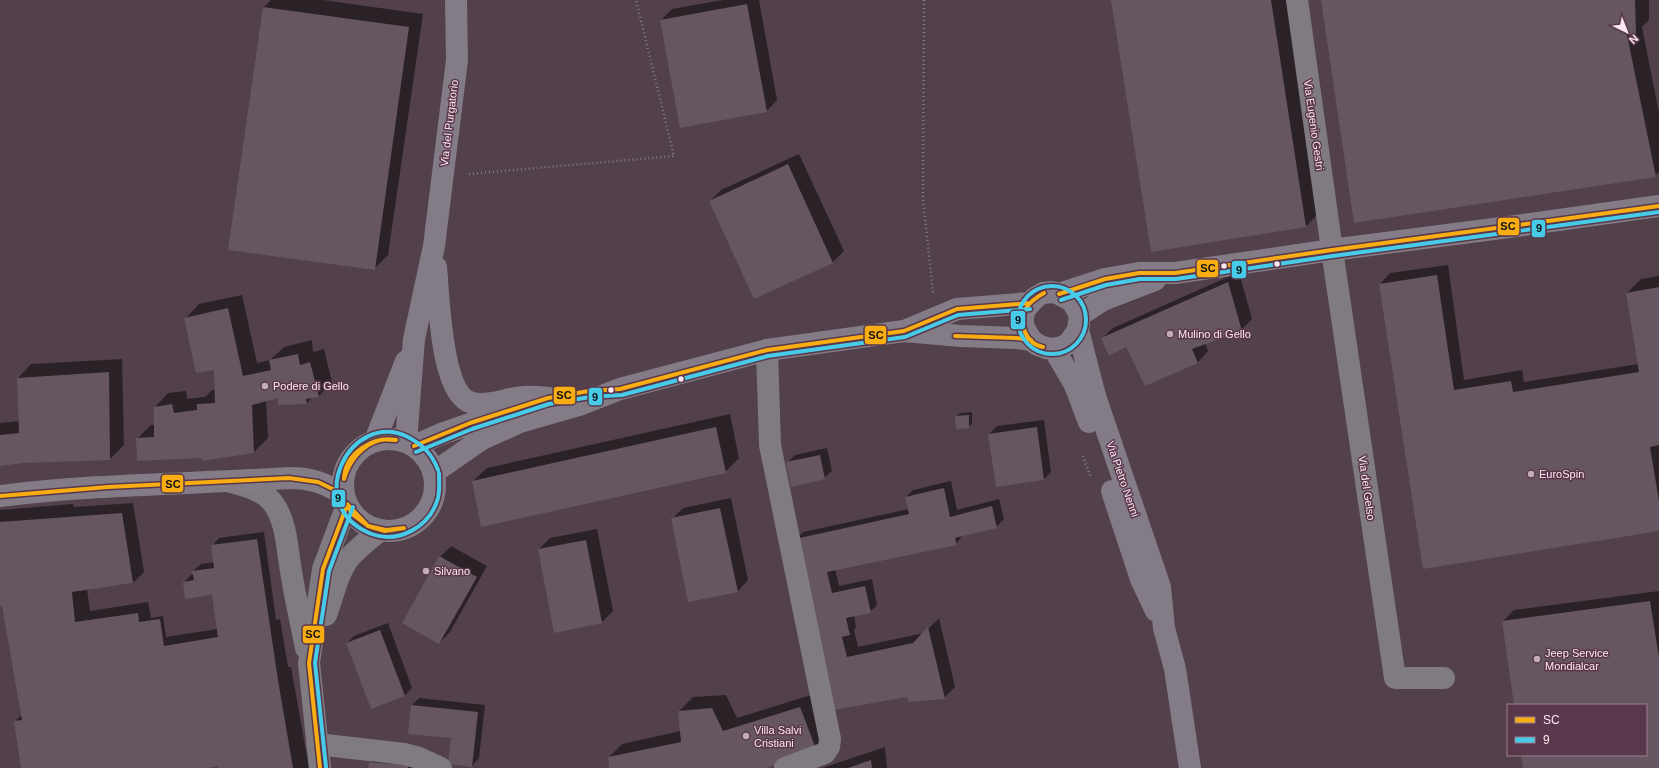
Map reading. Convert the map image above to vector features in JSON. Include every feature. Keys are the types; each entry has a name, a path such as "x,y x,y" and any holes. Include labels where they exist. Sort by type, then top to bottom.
{"street":[{"name":"Via del Purgatorio","path":"434,246 457,60 456,0"},
{"name":"Via Eugenio Gestri","path":"1297,0 1332,250"},
{"path":"1059,294 1105,279 1139,273 1175,273 1332,250 1659,206"},
{"path":"375,441 414,339 434,246"},
{"path":"434,246 446,359 452,381 458,391 470,402 478,404 487,404 524,397 548,398"},
{"name":"Via del Gelso","path":"1332,250 1395,678 1444,678"},
{"path":"434,473 472,446 498,431 520,422 579,405 620,389 767,350 904,331 961,336 1016,338 1030,340 1042,347 1054,349 1069,343 1079,323 1103,300 1175,273"},
{"path":"1030,340 1026,334 1023,322 1025,310 1036,297 1043,293 1052,292 1072,301 1079,323"},
{"path":"904,331 957,309 1030,303"},
{"name":"Via Pietro Nenni","path":"1079,323 1095,396 1160,587 1164,628 1175,669 1190,768"},
{"path":"410,444 414,339"},
{"name":"Via Pietro Nenni","path":"1054,349 1081,398 1141,579 1164,628"},
{"path":"767,350 770,445 830,739 829,747 825,753 785,768"},
{"path":"410,444 548,398 589,391 620,389"},
{"path":"396,439 410,444 423,453 434,473 435,486 433,499 427,511 418,521 406,528 393,531 380,530 367,526 355,517 345,499 343,480 346,467 358,451 375,441 396,439"},
{"path":"0,496 130,486 300,478 323,482 345,499"},
{"path":"231,482 265,495 273,502 280,513 309,663 320,768"},
{"path":"309,663 323,569 345,499"},
{"path":"309,663 343,568 349,558 380,530"},
{"path":"317,744 404,754 419,758 441,768"}],"path":[{"path":"469,174 674,156 636,0"},
{"path":"924,0 923,199 934,300"}],"building":[{"path":"1111,0 1271,0 1306,227 1151,252"},
{"path":"1321,0 1635,0 1636,34 1627,35 1656,177 1354,223"},
{"path":"747,4 767,112 680,128 660,20"},
{"path":"263,7 409,27 375,270 228,250"},
{"path":"788,164 833,263 754,299 709,201"},
{"name":"EuroSpin","path":"1437,275 1454,390 1511,381 1513,392 1639,372 1626,293 1659,287 1659,445 1650,447 1659,501 1659,531 1423,569 1379,284"},
{"name":"Mulino di Gello","path":"1228,282 1242,331 1192,349 1198,363 1145,386 1126,347 1109,356 1101,338"},
{"name":"Podere di Gello","path":"228,308 243,376 271,370 269,360 298,354 300,365 310,362 319,397 306,399 307,404 278,405 278,398 252,405 254,453 202,461 201,458 137,461 136,438 154,437 154,407 172,404 174,413 197,410 197,404 215,403 214,370 196,373 184,318"},
{"path":"109,372 110,460 23,463 0,466 0,435 19,433 17,378"},
{"path":"969,415 969,428 956,429 955,416"},
{"path":"716,427 726,473 481,527 472,481"},
{"path":"1037,427 1044,480 996,487 988,434"},
{"path":"820,455 825,479 791,487 786,462"},
{"path":"944,488 950,517 992,506 997,528 955,538 957,545 827,572 832,593 865,586 871,613 846,618 850,635 842,637 847,657 913,643 928,627 945,699 909,702 907,697 833,710 795,539 909,514 905,497"},
{"path":"720,508 738,592 688,602 671,518"},
{"path":"122,513 133,583 72,592 75,622 138,613 139,622 160,619 164,646 218,637 212,595 185,599 183,582 194,580 192,571 214,568 211,545 257,539 293,768 219,768 218,766 208,768 21,768 14,721 22,720 2,606 0,606 0,522"},
{"path":"586,540 602,623 554,633 538,549"},
{"path":"439,556 477,577 439,644 402,623"},
{"path":"1650,601 1659,658 1659,768 1523,768 1521,756 1647,756 1647,704 1514,704 1502,621"},
{"path":"380,630 405,696 371,709 346,643"},
{"path":"411,705 478,712 472,767 448,764 451,738 408,734"},
{"name":"Villa Salvi Cristiani","path":"800,707 816,749 767,768 609,768 608,757 681,742 678,711 712,708 723,731"},
{"path":"871,760 872,768 848,768"},
{"path":"369,762 408,765 408,768 368,768"}],"transit line":[{"name":"SC","path":"1059,294 1105,279 1139,273 1175,273 1332,250 1659,206"},
{"name":"9","path":"1061,300 1106,285 1140,279 1176,279 1333,256 1659,212"},
{"name":"9","path":"1045,286 1059,286 1071,292 1080,301 1086,313 1086,320 1084,333 1076,344 1065,352 1059,354 1045,354 1039,352 1028,344 1020,333 1018,327 1018,313 1020,307 1028,296 1039,288 1045,286"},
{"name":"SC","path":"1043,347 1032,342 1028,337 1023,325 1023,319 1027,307 1034,299 1044,293"},
{"name":"SC","path":"414,446 470,423 548,398 589,391 620,389 767,350 904,331 957,309 1030,303"},
{"name":"9","path":"416,452 472,429 549,404 590,397 622,395 768,356 905,337 958,315 1030,309"},
{"name":"SC","path":"955,336 1016,338 1031,340"},
{"name":"9","path":"438,470 433,459 426,450 408,437 387,432 368,436 353,447 342,464 337,482 339,502 349,519 369,533 391,537 401,535 420,525 434,508 439,495 439,473"},
{"name":"SC","path":"344,479 349,461 362,448 378,441 387,439 396,440"},
{"name":"SC","path":"344,479 349,466 357,455 367,446 380,440 396,440"},
{"name":"SC","path":"0,496 108,487 289,478 318,482 343,494"},
{"name":"SC","path":"347,504 368,526"},
{"name":"SC","path":"347,504 352,514 368,526"},
{"name":"SC","path":"320,768 309,663 323,569 347,505"},
{"name":"9","path":"326,767 315,663 329,571 353,507"},
{"name":"SC","path":"368,526 386,530 404,528"},
{"name":"SC","path":"368,526 385,531 404,528"}],"place":[{"name":"Mulino di Gello","path":"1170,334"},
{"name":"Podere di Gello","path":"265,386"},
{"name":"EuroSpin","path":"1531,474"},
{"name":"Silvano","path":"426,571"},
{"name":"Jeep Service Mondialcar","path":"1537,659"},
{"name":"Villa Salvi Cristiani","path":"746,736"}]}
